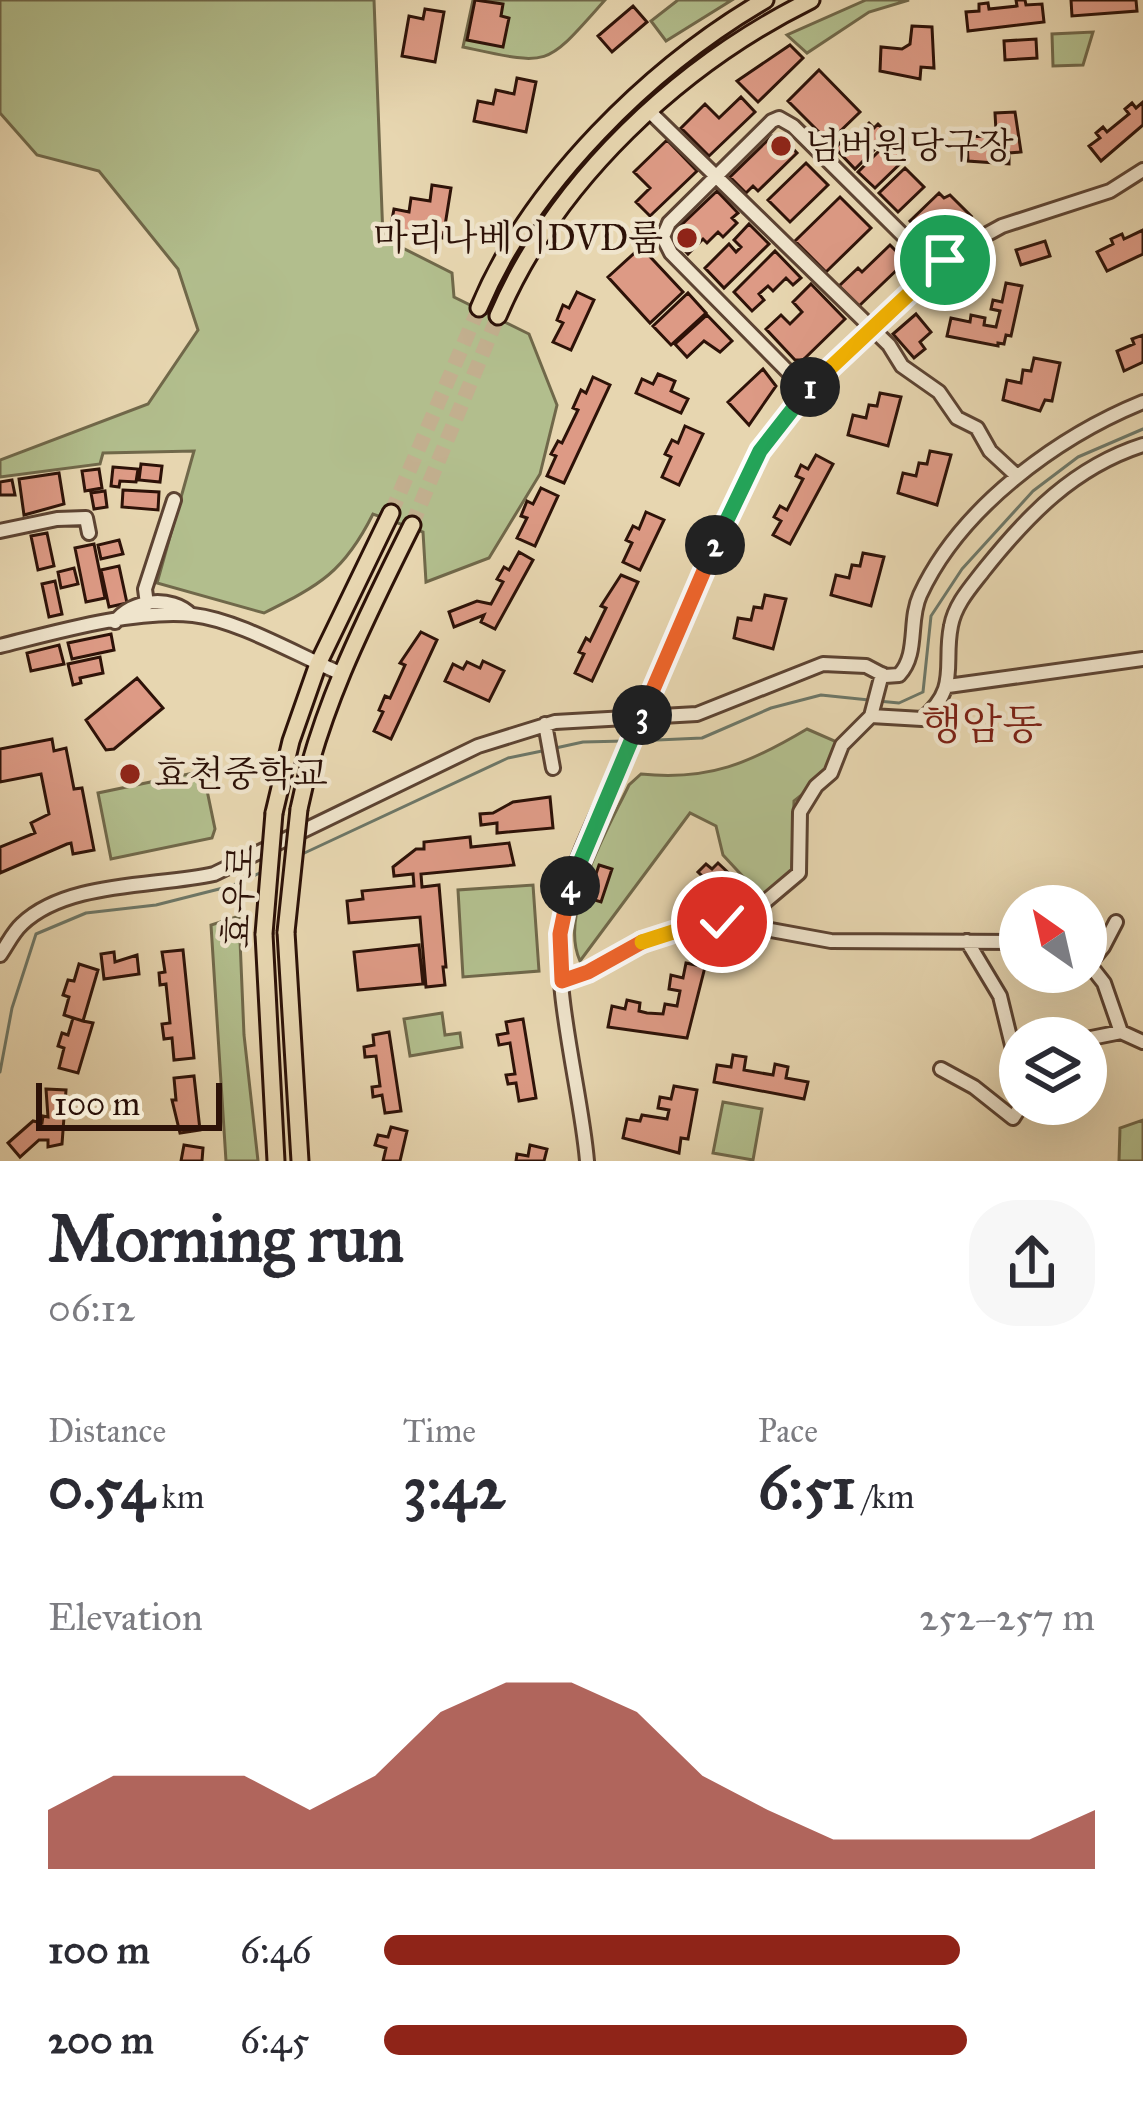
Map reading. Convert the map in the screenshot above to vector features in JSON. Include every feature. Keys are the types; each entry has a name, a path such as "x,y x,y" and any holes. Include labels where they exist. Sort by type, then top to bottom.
{"main road":[{"path":"479,308 498,266 533,213 613,120 688,49 765,0"},
{"path":"498,316 518,274 556,217 649,111 742,40 811,0"},
{"name":"효우로","path":"276,1161 264,934 274,813 291,741 318,664 391,513"},
{"name":"효우로","path":"300,1161 286,932 298,809 315,737 340,673 412,525"}],"street":[{"path":"649,111 889,345 902,366 943,395 957,418 977,428 990,451 1017,476"},
{"path":"806,391 665,247 663,237 669,223 772,121 786,121 935,268"},
{"path":"587,1161 562,981 562,915 586,840 727,514 760,451 806,391 935,268 1002,226 1110,190 1143,170"},
{"path":"0,955 26,920 58,904 88,892 214,874 478,746 546,728 698,714 824,664 866,666 893,677 905,670 913,616 951,546 1017,476 1064,442 1143,402"},
{"path":"872,713 922,719 948,686 955,614 1014,533 1037,507 1085,471 1143,446"},
{"path":"147,604 145,589 174,500"},
{"path":"0,531 86,518 89,533"},
{"path":"115,622 122,612 147,604 181,604 191,615"},
{"path":"0,646 115,622 191,615 340,673"},
{"path":"948,686 1143,659"},
{"path":"750,927 761,905 799,873 800,812 816,786 831,773 850,734 872,713 882,674"},
{"path":"546,728 552,765"},
{"path":"562,981 652,937 701,923 722,922 831,941 999,942"},
{"path":"1107,939 1116,922"},
{"path":"968,941 1000,996 1005,1017"},
{"path":"1107,992 1120,1032"},
{"path":"1107,1035 1120,1032 1143,1042"},
{"path":"941,1069 999,1107"}],"green space":[{"path":"0,0 374,0 383,238 452,273 454,297 529,334 557,405 540,474 489,558 426,582 423,532 373,514 352,550 329,575 264,613 157,583 194,451 103,453 100,464 0,477 0,460 148,404 198,330 178,269 99,171 37,155 0,113"},
{"path":"473,0 605,0 557,50 531,58 463,47"},
{"path":"678,0 732,0 666,41 651,21"},
{"path":"866,0 909,0 869,12 807,53 787,35"},
{"path":"1093,32 1083,65 1053,66 1052,34"},
{"path":"807,729 837,742 828,774 794,801 792,874 761,896 723,855 716,826 690,813 580,961 575,919 580,896 629,785 641,774 688,775 728,767"},
{"path":"203,771 215,829 212,838 111,859 98,793"},
{"path":"533,885 539,971 463,977 458,890"},
{"path":"239,916 244,1035 258,1161 226,1161 211,925"},
{"path":"442,1013 445,1035 460,1033 462,1047 410,1056 404,1019"},
{"path":"723,1102 762,1109 753,1160 713,1153"},
{"path":"1143,1120 1143,1161 1119,1161 1120,1128"}],"building":[{"path":"475,0 503,4 501,16 509,18 503,47 467,40"},
{"path":"1016,0 1042,4 1044,22 968,31 966,12 979,11 979,4 988,3 989,9 1017,6"},
{"path":"1071,0 1136,0 1137,11 1072,16"},
{"path":"633,6 647,22 612,52 598,36"},
{"path":"425,9 444,12 435,62 402,56 409,16 423,19"},
{"path":"912,26 932,27 934,68 921,67 920,79 880,71 881,47 902,49 910,44"},
{"path":"1036,39 1037,58 1005,60 1004,41"},
{"path":"790,45 803,58 758,102 737,81"},
{"path":"819,70 860,112 829,142 788,101"},
{"path":"517,78 536,82 526,132 474,121 478,101 493,104 496,90 514,94"},
{"path":"741,97 755,112 709,156 681,128 705,104 719,118"},
{"path":"1143,102 1143,125 1101,161 1089,146 1100,138 1096,133 1103,127 1107,132 1129,114 1125,109 1132,103 1136,108"},
{"path":"1015,112 1021,152 1009,153 1009,164 968,161 967,137 988,136 996,131 995,113"},
{"path":"869,123 874,128 878,124 889,135 855,169 835,148"},
{"path":"772,136 781,136 797,153 758,191 753,186 746,193 730,177"},
{"path":"667,140 697,171 650,216 636,202 650,188 634,172"},
{"path":"890,140 907,157 875,188 858,172"},
{"path":"806,163 828,185 790,222 768,200"},
{"path":"905,168 924,187 898,212 879,193"},
{"path":"432,185 451,188 443,238 390,230 394,209 409,212 411,198 430,201"},
{"path":"717,191 738,213 732,218 737,223 723,237 718,232 707,243 703,239 688,254 675,240 675,231"},
{"path":"939,193 944,198 950,195 971,216 933,238 925,237 910,221"},
{"path":"840,197 871,228 826,272 795,241"},
{"path":"749,224 769,244 724,288 705,268 729,244 736,252 741,247 734,240"},
{"path":"1143,230 1143,254 1107,271 1097,252 1113,244 1111,239"},
{"path":"1045,241 1050,256 1021,265 1016,250"},
{"path":"890,245 903,264 859,306 839,286"},
{"path":"641,247 683,292 650,323 608,277"},
{"path":"775,251 801,278 793,285 786,278 773,291 768,286 759,294 764,300 752,311 734,292"},
{"path":"1006,283 1022,286 1011,336 1006,335 1004,344 947,336 951,318 970,322 971,315 996,327 1000,311 991,309 993,300 1002,302"},
{"path":"811,284 845,319 803,360 795,360 766,329 781,315 790,324 802,312 793,302"},
{"path":"577,292 594,300 571,350 553,342 563,323 557,320 563,305 569,308"},
{"path":"688,293 706,313 671,345 653,326"},
{"path":"916,314 931,332 920,342 925,349 914,358 893,334"},
{"path":"707,315 732,341 720,352 704,341 687,357 675,344"},
{"path":"1143,335 1143,362 1124,371 1117,351"},
{"path":"1034,358 1060,363 1052,401 1045,400 1040,411 1003,400 1007,380 1021,383 1023,370 1031,371"},
{"path":"763,369 776,386 749,425 728,402"},
{"path":"658,374 675,381 671,391 688,399 681,413 636,393 642,379 653,384"},
{"path":"593,377 610,385 564,483 547,476 556,456 551,454 558,441 562,443 578,410 573,408 581,390 586,393"},
{"path":"880,393 901,397 888,446 848,435 853,415 866,418 869,405 877,406"},
{"path":"685,426 703,434 679,485 662,477 671,457 665,454 672,440 678,443"},
{"path":"930,451 951,455 937,505 898,493 903,473 916,476 919,463 927,464"},
{"path":"816,455 833,464 790,544 773,535 781,521 774,517 780,506 787,510 803,479 796,476 801,465 808,469"},
{"path":"141,464 162,466 160,482 139,480"},
{"path":"113,467 138,469 136,482 111,486"},
{"path":"99,469 102,488 85,491 82,471"},
{"path":"59,473 64,504 24,515 19,479"},
{"path":"12,480 15,495 0,495 0,482"},
{"path":"541,488 558,496 535,546 517,538 527,518 521,516 527,501 533,504"},
{"path":"123,490 159,492 158,510 122,507"},
{"path":"105,491 107,507 94,509 91,493"},
{"path":"646,512 664,520 640,570 623,562 632,543 626,540 633,526 639,529"},
{"path":"47,533 54,566 38,570 31,536"},
{"path":"119,540 123,554 101,559 98,545"},
{"path":"94,544 105,598 86,602 75,548"},
{"path":"519,552 533,560 495,629 481,622 484,615 454,627 449,612 477,601 491,604 503,582 497,579 504,567 509,570"},
{"path":"863,553 884,557 871,606 831,595 836,575 849,578 852,565 860,566"},
{"path":"119,566 127,603 109,607 101,570"},
{"path":"74,568 78,584 61,588 58,572"},
{"path":"621,575 638,582 592,681 575,673 584,654 579,652 586,638 590,641 606,608 601,606"},
{"path":"55,581 62,614 49,617 42,584"},
{"path":"765,595 786,599 773,649 734,638 738,618 751,620 754,607 762,608"},
{"path":"421,632 437,640 391,739 374,731 383,712 379,710 385,696 390,698 405,665 400,663"},
{"path":"111,634 114,650 72,659 68,643"},
{"path":"59,645 64,664 31,671 27,653"},
{"path":"100,657 103,673 80,678 81,683 73,685 68,664"},
{"path":"483,661 504,671 489,701 445,681 453,664 463,669 467,662 480,668"},
{"path":"137,678 163,708 114,749 106,750 86,720"},
{"path":"52,739 54,751 66,748 74,789 82,788 94,850 73,854 71,843 0,873 0,847 35,833 31,823 49,814 41,774 0,782 0,749"},
{"path":"550,797 553,828 497,833 497,823 481,825 480,814 513,802"},
{"path":"470,837 471,847 509,843 514,865 421,874 422,887 439,885 446,967 445,985 426,987 420,917 349,923 347,901 363,899 362,891 414,886 413,874 394,876 393,867 416,849 424,849 424,842"},
{"path":"718,863 752,895 738,910 698,872 706,864 712,869"},
{"path":"599,865 612,869 601,902 588,898"},
{"path":"419,945 423,984 358,990 354,952"},
{"path":"183,950 194,1058 174,1060 172,1038 164,1039 162,1024 170,1023 166,984 160,985 159,973 165,972 162,952"},
{"path":"114,952 115,962 137,955 139,974 104,979 101,954"},
{"path":"686,963 705,967 687,1038 608,1027 612,1006 625,1009 627,1000 640,1003 639,1011 647,1013 663,1014 665,1004 677,1006 680,991 669,989 671,975 683,978"},
{"path":"79,964 98,970 83,1021 64,1015 69,997 63,995"},
{"path":"79,964 98,970 83,1021 93,1023 78,1073 59,1068 64,1048 58,1046 62,1033 68,1035 73,1018 64,1015 69,997 63,995"},
{"path":"523,1019 536,1098 519,1101 516,1083 508,1084 506,1075 515,1074 510,1043 499,1045 497,1035 508,1033 506,1022"},
{"path":"389,1032 401,1111 385,1113 382,1095 373,1097 372,1087 380,1086 376,1056 365,1057 364,1047 374,1045 373,1035"},
{"path":"733,1055 746,1057 744,1070 773,1075 775,1064 788,1067 786,1078 808,1082 804,1099 714,1082 717,1065 731,1067"},
{"path":"194,1076 200,1130 180,1133 172,1100 176,1100 174,1078"},
{"path":"674,1086 697,1090 688,1139 681,1138 679,1153 623,1138 627,1119 640,1121 642,1115 667,1119 669,1110 658,1108 660,1097 671,1099"},
{"path":"46,1089 66,1090 62,1144 48,1147 48,1140 39,1140 20,1157 8,1143 33,1121 42,1123 43,1116 48,1117"},
{"path":"391,1127 407,1131 400,1161 383,1161 386,1148 375,1145 378,1135 388,1137"},
{"path":"184,1145 203,1148 202,1161 181,1161"},
{"path":"530,1145 547,1149 544,1161 516,1161 517,1154 528,1156"}],"waterway":[{"path":"878,701 899,703 923,692 931,616 962,569 1033,491 1078,457 1143,429"},
{"path":"635,741 702,738 771,708 821,695 869,700"},
{"path":"551,749 625,741"},
{"path":"298,856 508,758 542,751"},
{"path":"0,1072 12,1008 36,934 86,913 156,905 231,886 262,872"}],"tunnel":[{"path":"391,513 479,308"},
{"path":"412,525 498,316"}],"place":[{"name":"넘버원당구장","path":"781,146"},
{"name":"마리나베이DVD룸","path":"687,238"},
{"name":"효천중학교","path":"130,774"}],"district":[{"name":"행암동","path":"982,725"}],"route":[{"path":"722,922 652,937 562,981 562,915 586,840 727,514 760,451 806,391 945,260"}]}
